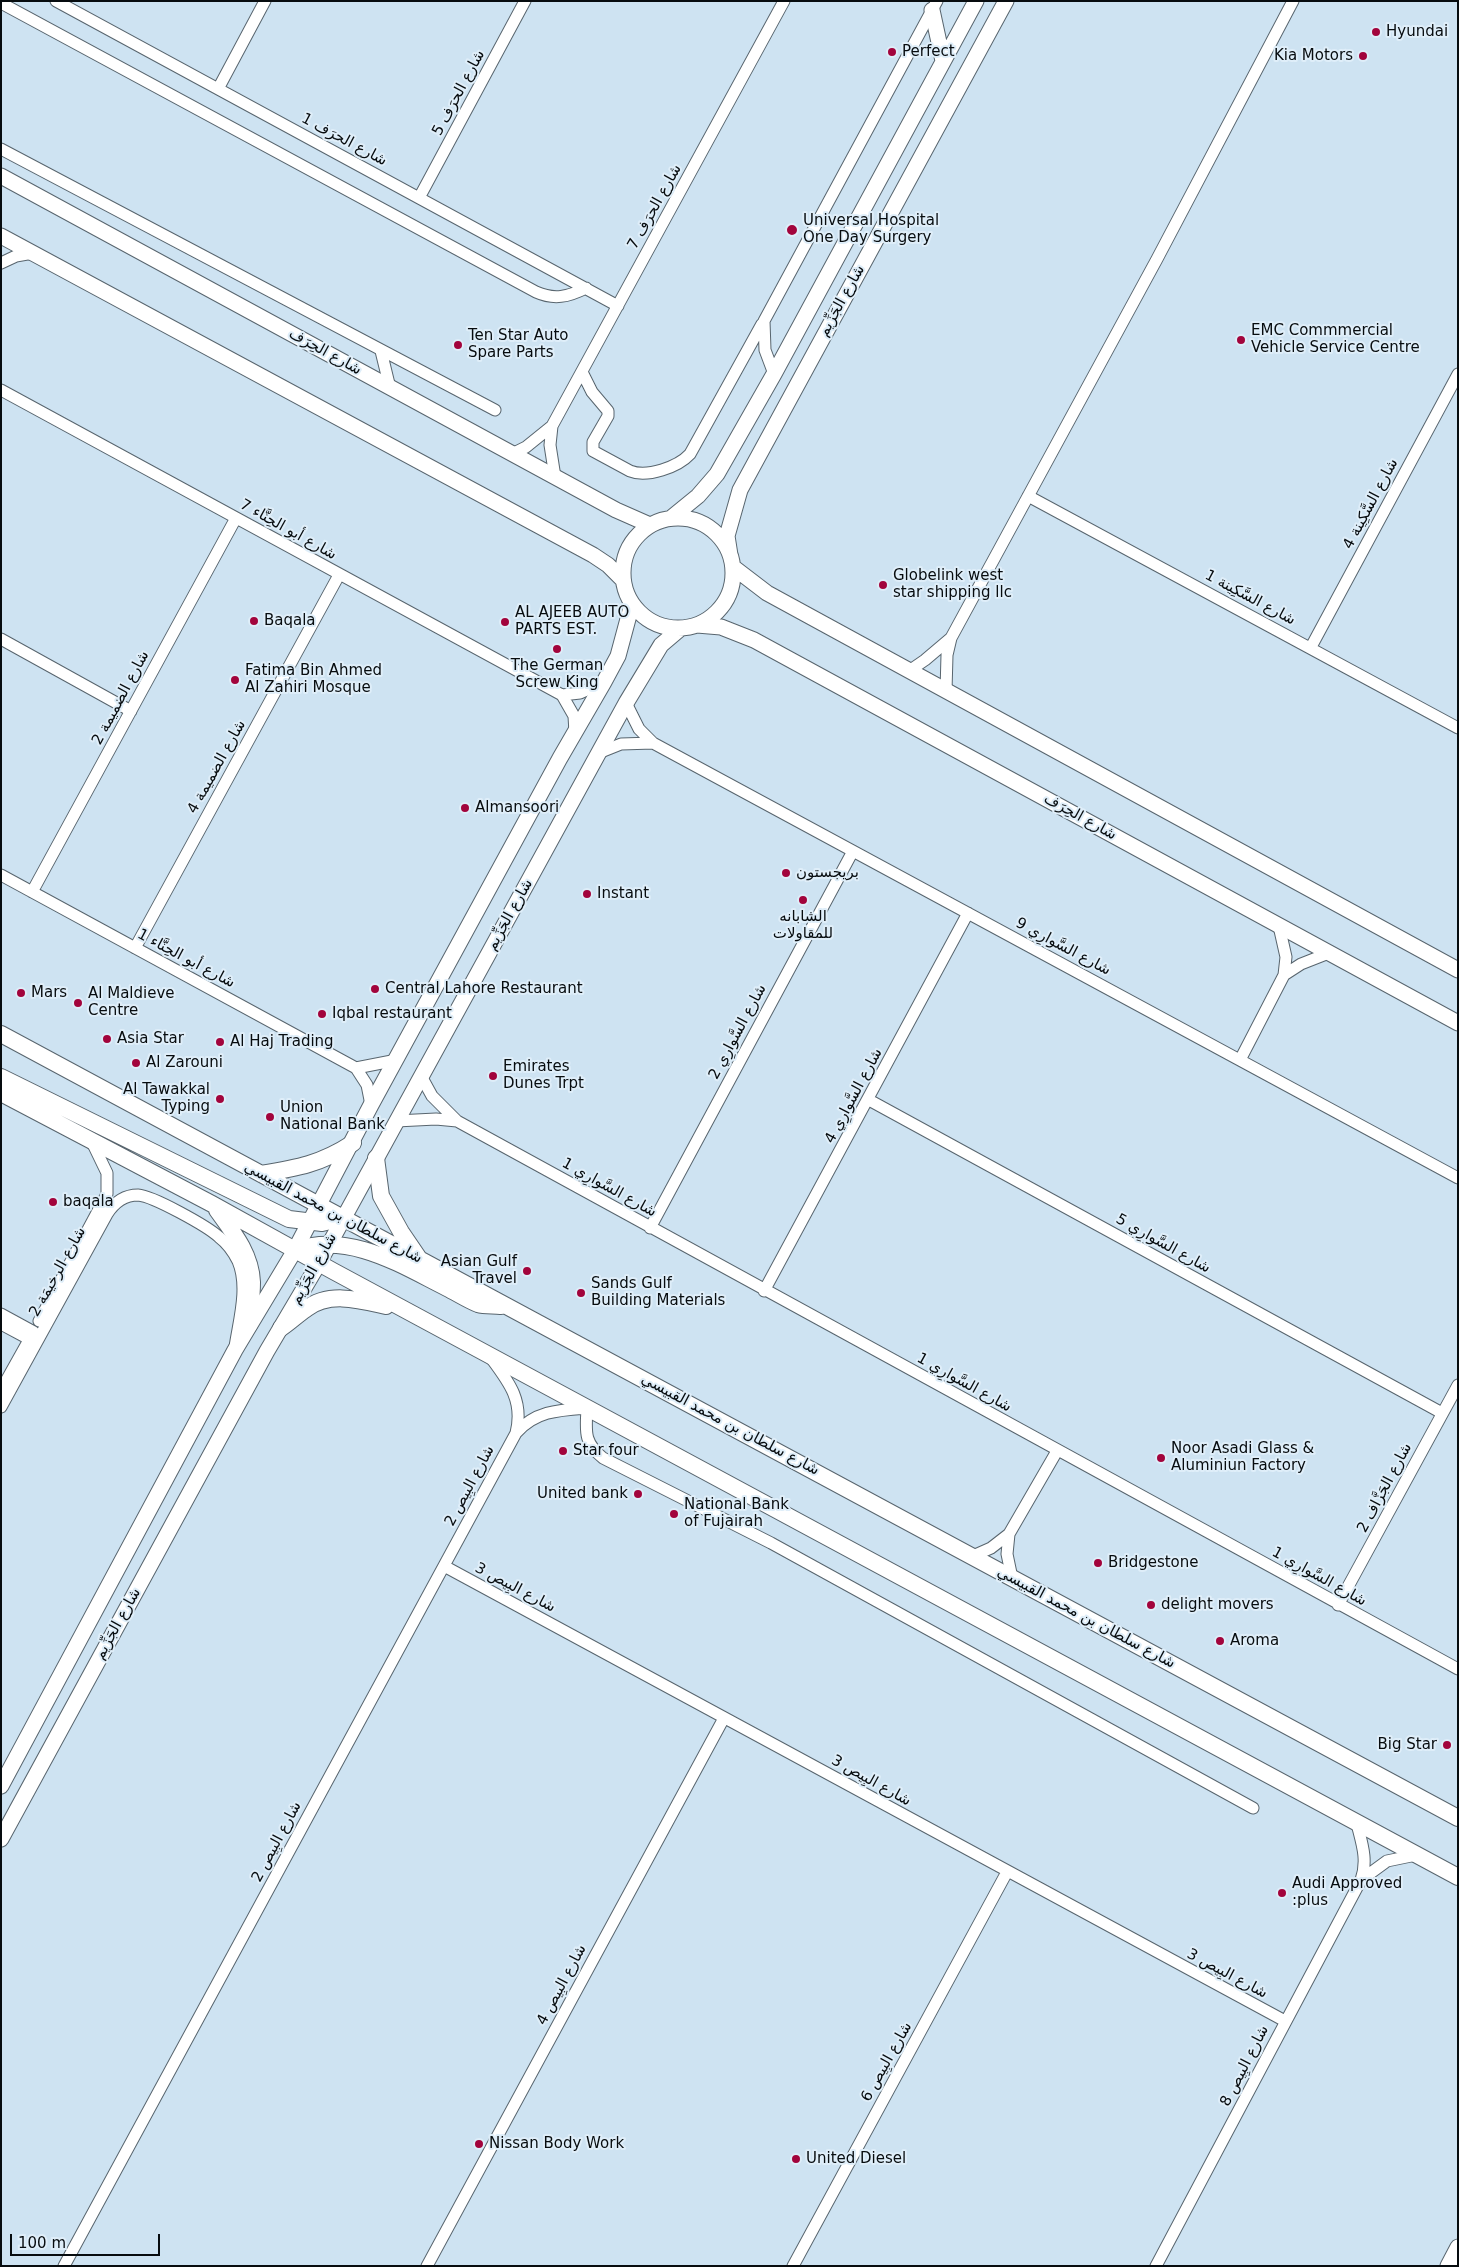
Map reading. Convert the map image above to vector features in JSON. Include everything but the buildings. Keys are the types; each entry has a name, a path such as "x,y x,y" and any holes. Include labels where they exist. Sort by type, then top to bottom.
{"main road":[{"name":"شارع سلطان بن محمد القبيسي","path":"1,1034 319,1207 508,1306 1458,1818"},
{"path":"1,1076 289,1219 322,1223 343,1218"},
{"path":"1,1093 212,1204 405,1310 1458,1877"},
{"path":"261,1174 296,1169 314,1164 340,1152 353,1143"},
{"path":"376,1158 382,1196 401,1232 420,1259"},
{"path":"212,1204 235,1234 249,1263 252,1282 249,1325"},
{"path":"295,1250 329,1244 346,1245 369,1251 479,1304 508,1306"},
{"path":"281,1328 291,1322 306,1308 326,1300 356,1299 405,1310"}],"street":[{"name":"شارع الحرَف 1","path":"56,1 618,306"},
{"path":"218,89 265,1"},
{"name":"شارع الحرَف 5","path":"419,198 525,1"},
{"name":"شارع الحرَف 7","path":"555,477 550,445 552,426 784,1"},
{"name":"شارع الجَزِّيم","path":"671,518 698,496 717,474 774,374 976,1"},
{"name":"شارع الجَزِّيم","path":"731,561 727,536 740,490 1006,1"},
{"path":"946,691 947,655 951,638 1161,251 1293,1"},
{"path":"1,3 536,292 550,297 565,297 586,288"},
{"path":"934,6 943,61"},
{"path":"582,372 592,392 608,411 608,416 593,442 593,451 630,471 642,474 682,461 690,454 934,6"},
{"path":"1,149 495,410"},
{"name":"شارع الحِرَف","path":"1,176 616,510 650,525"},
{"path":"1,236 593,555 608,565 623,580"},
{"path":"1,263 16,256 33,253"},
{"path":"764,321 763,340 774,374"},
{"path":"747,350 761,353 768,360"},
{"path":"381,351 390,388"},
{"name":"شارع السَّكِينة 4","path":"1311,647 1458,374"},
{"name":"شارع أبو الحِنَّاء 7","path":"1,390 562,695"},
{"name":"شارع الحرَف 7","path":"512,454 552,426"},
{"name":"شارع السَّكِينة 1","path":"1028,496 1458,728"},
{"name":"شارع الضميمة 2","path":"32,892 236,518"},
{"path":"731,561 733,579 725,602 713,615 697,625 681,628 667,627 653,622 641,614 632,604 623,580 623,564 628,549 637,535 650,525 671,518 696,521 707,526 717,534 731,561 767,593 1458,970"},
{"name":"شارع الضميمة 4","path":"135,948 339,575"},
{"name":"شارع الجَزِّيم","path":"1,1786 235,1350 319,1207 371,1105 618,656 632,604"},
{"name":"شارع الحِرَف","path":"697,625 721,627 754,640 1458,1024"},
{"name":"شارع الجَزِّيم","path":"1,1839 281,1328 319,1263 396,1120 601,752 626,703 661,645 681,628"},
{"path":"909,671 951,638"},
{"path":"1,639 131,710"},
{"path":"575,733 574,716 562,695 589,691 604,682"},
{"name":"شارع السَّوارِي 9","path":"626,703 634,721 653,743 1458,1178"},
{"name":"شارع السَّوارِي 9","path":"601,752 626,743 653,743"},
{"name":"شارع السَّوارِي 2","path":"650,1228 853,851"},
{"name":"شارع أبو الحِنَّاء 1","path":"1,876 356,1068"},
{"name":"شارع السَّوارِي 4","path":"764,1291 869,1100 968,913"},
{"path":"1240,1060 1284,975 1286,957 1279,926"},
{"path":"1284,975 1313,958 1329,953"},
{"path":"371,1105 367,1085 356,1068 397,1060"},
{"name":"شارع السَّوارِي 1","path":"421,1076 432,1096 457,1122 1338,1605 1457,1667"},
{"name":"شارع السَّوارِي 5","path":"869,1100 1442,1414"},
{"name":"شارع السَّوارِي 1","path":"396,1120 436,1119 457,1122"},
{"name":"شارع الرخيمَة 2","path":"1,1407 34,1337 107,1194 107,1173 92,1142"},
{"name":"شارع الرخيمَة 2","path":"1,1390 110,1209 124,1198 143,1196 155,1200 212,1231 225,1241 235,1255 241,1270 243,1287 235,1350"},
{"path":"1,1314 34,1337"},
{"path":"1,1324 34,1337"},
{"path":"1,1397 34,1337"},
{"name":"شارع البِيص 2","path":"490,1355 516,1394 519,1413 516,1433"},
{"name":"شارع الجَزَّاف 2","path":"1338,1605 1458,1385"},
{"path":"587,1408 586,1436 592,1449 603,1458 771,1543 1253,1808"},
{"name":"شارع البِيص 2","path":"64,2266 516,1433 530,1419 539,1415 548,1412 587,1408"},
{"path":"973,1556 991,1548 1009,1534 1058,1450"},
{"path":"1009,1534 1007,1554 1012,1578"},
{"name":"شارع البِيص 3","path":"444,1566 1285,2021"},
{"name":"شارع البِيص 4","path":"427,2266 724,1718"},
{"name":"شارع البِيص 8","path":"1156,2266 1360,1880 1365,1864 1365,1856 1357,1824"},
{"name":"شارع البِيص 8","path":"1360,1880 1387,1861 1416,1855"},
{"name":"شارع البِيص 6","path":"793,2266 1007,1872"},
{"path":"1448,2266 1458,2247"}],"shaded area":[{"path":"1,1 1458,1 1458,2266 1,2266"}],"place":[{"name":"Hyundai","path":"1376,32"},
{"name":"Perfect","path":"892,52"},
{"name":"Kia Motors","path":"1363,56"},
{"name":"Universal Hospital One Day Surgery","path":"792,230"},
{"name":"EMC Commmercial Vehicle Service Centre","path":"1241,340"},
{"name":"Ten Star Auto Spare Parts","path":"458,345"},
{"name":"Globelink west star shipping llc","path":"883,585"},
{"name":"Baqala","path":"254,621"},
{"name":"AL AJEEB AUTO PARTS EST.","path":"505,622"},
{"name":"The German Screw King","path":"557,649"},
{"name":"Fatima Bin Ahmed Al Zahiri Mosque","path":"235,680"},
{"name":"Almansoori","path":"465,808"},
{"name":"بريجستون","path":"786,873"},
{"name":"Instant","path":"587,894"},
{"name":"الشابانه للمقاولات","path":"803,900"},
{"name":"Central Lahore Restaurant","path":"375,989"},
{"name":"Mars","path":"21,993"},
{"name":"Al Maldieve Centre","path":"78,1003"},
{"name":"Iqbal restaurant","path":"322,1014"},
{"name":"Asia Star","path":"107,1039"},
{"name":"Al Haj Trading","path":"220,1042"},
{"name":"Al Zarouni","path":"136,1063"},
{"name":"Emirates Dunes Trpt","path":"493,1076"},
{"name":"Al Tawakkal Typing","path":"220,1099"},
{"name":"Union National Bank","path":"270,1117"},
{"name":"baqala","path":"53,1202"},
{"name":"Asian Gulf Travel","path":"527,1271"},
{"name":"Sands Gulf Building Materials","path":"581,1293"},
{"name":"Star four","path":"563,1451"},
{"name":"Noor Asadi Glass & Aluminiun Factory","path":"1161,1458"},
{"name":"United bank","path":"638,1494"},
{"name":"National Bank of Fujairah","path":"674,1514"},
{"name":"Bridgestone","path":"1098,1563"},
{"name":"delight movers","path":"1151,1605"},
{"name":"Aroma","path":"1220,1641"},
{"name":"Big Star","path":"1447,1745"},
{"name":"Audi Approved :plus","path":"1282,1893"},
{"name":"Nissan Body Work","path":"479,2144"},
{"name":"United Diesel","path":"796,2159"}]}
